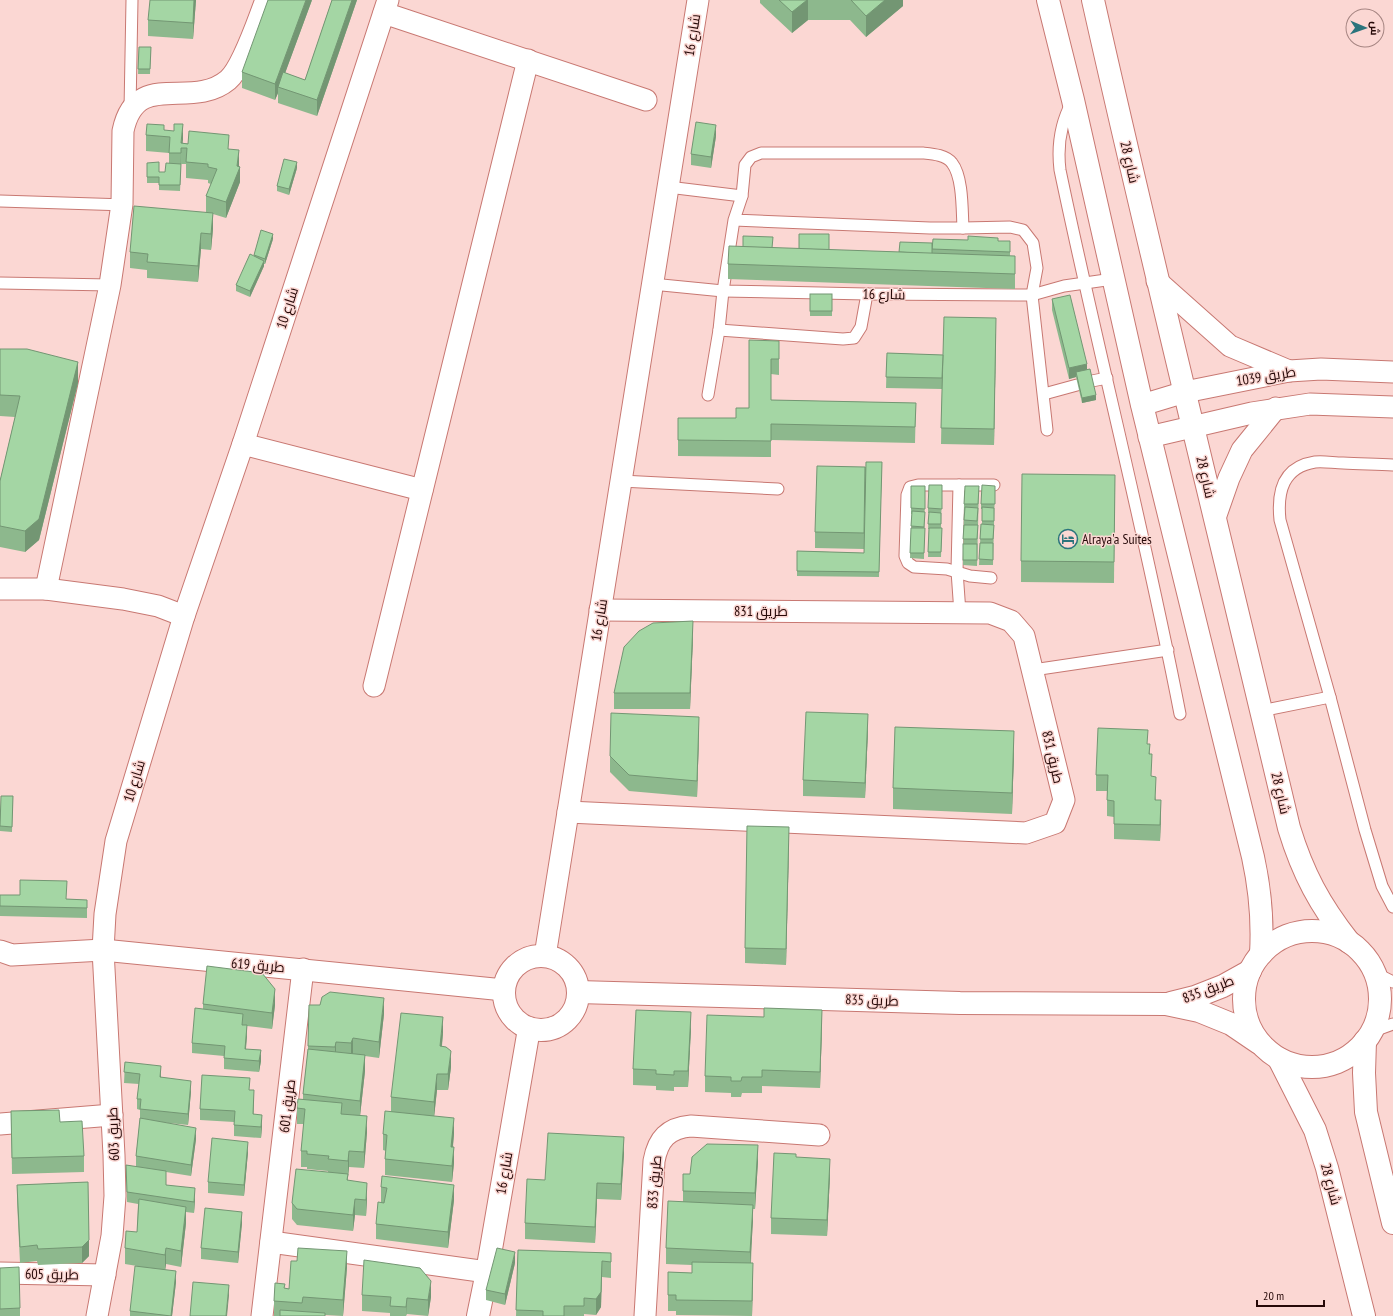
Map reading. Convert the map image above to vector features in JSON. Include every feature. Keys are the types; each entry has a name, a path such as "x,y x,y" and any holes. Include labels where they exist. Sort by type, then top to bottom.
{"main road":[{"path":"1048,0 1073,100 1149,437 1257,876 1262,914 1255,962 1244,996 1247,1021 1259,1043 1279,1059 1302,1067 1325,1066 1348,1057 1368,1037"},
{"name":"شارع 28","path":"1093,0 1157,281 1194,427 1289,828 1297,853 1319,900 1349,942"},
{"path":"1255,962 1276,941 1294,933 1313,931 1332,934 1349,942 1364,955 1384,977 1380,1003 1368,1037 1364,1073 1366,1112 1393,1223"},
{"path":"534,956 545,956 555,958 572,972 577,981 578,992 577,1003 572,1014 564,1023 553,1029 541,1031 529,1029 520,1024 510,1013 504,1000 504,990 507,978 513,968 528,958 534,956"},
{"name":"طريق 835","path":"1166,1004 1195,997 1223,986 1255,962"},
{"name":"طريق 835","path":"578,992 960,1003 1166,1004 1199,1011 1231,1024 1259,1043"},
{"name":"شارع 16","path":"478,1316 529,1029"},
{"name":"شارع 28","path":"1279,1059 1315,1130 1327,1168 1364,1316"}],"street":[{"path":"46,589 110,285 129,205 123,131 125,120 130,110 137,102 147,96 207,91 219,87 229,79 237,69 266,0"},
{"name":"شارع 16","path":"545,956 698,0"},
{"path":"386,7 528,60 646,100"},
{"name":"شارع 10","path":"103,950 107,899 116,841 184,616 243,444 386,7"},
{"path":"374,686 528,60"},
{"path":"1157,281 1230,346 1289,371"},
{"name":"طريق 1039","path":"1142,404 1185,392 1289,371 1321,370 1393,372"},
{"path":"1149,437 1276,408 1310,404 1393,407"},
{"path":"1215,518 1229,478 1242,450 1276,408"},
{"path":"243,444 422,490"},
{"path":"0,590 46,589 123,599 158,606 184,616"},
{"name":"طريق 831","path":"568,812 1026,833 1055,823 1064,800 1024,636 1010,621 990,613 600,610"},
{"name":"طريق 619","path":"6,953 103,950 504,990"},
{"name":"طريق 603","path":"97,1316 112,1236 115,1196 103,950"},
{"name":"طريق 601","path":"262,1316 303,969"},
{"path":"0,1124 112,1115"},
{"name":"طريق 833","path":"645,1316 654,1161 659,1143 665,1136 672,1130 690,1126 819,1135"},
{"path":"271,1242 487,1272"},
{"name":"طريق 605","path":"0,1273 105,1275"}],"lane":[{"path":"130,110 132,0"},
{"path":"1073,100 1061,127 1058,156 1060,170 1084,283 1107,378 1168,650 1180,714"},
{"path":"708,395 719,330 723,291 734,220 742,196 745,165 751,156 761,153 933,154 942,156 952,162 957,173 962,203 963,228"},
{"path":"668,187 742,196"},
{"path":"0,200 129,205"},
{"path":"734,220 930,228 1010,227 1023,230 1033,243 1037,268 1032,295 1047,430"},
{"name":"شارع 16","path":"652,284 723,291 1032,295 1064,286 1113,280"},
{"path":"0,283 110,285"},
{"path":"719,330 843,339 854,338 861,327 867,294"},
{"path":"1092,381 1107,378"},
{"path":"1044,394 1077,385"},
{"path":"1393,465 1316,462 1301,466 1289,476 1281,489 1278,505 1280,520 1330,697 1365,830 1382,886 1393,907"},
{"path":"621,480 778,489"},
{"path":"991,578 970,576 957,571 938,568 914,567 908,563 905,556 906,510 908,491 914,485 994,485"},
{"path":"959,485 957,571 960,613"},
{"path":"1033,670 1168,650"},
{"path":"1261,711 1330,697"},
{"path":"1368,1037 1393,1024"}],"building":[{"path":"150,0 194,0 193,23 148,20"},
{"path":"268,0 306,0 275,84 242,72"},
{"path":"332,0 352,0 317,100 278,87 283,72 305,80"},
{"path":"779,0 807,0 792,12"},
{"path":"851,0 885,0 866,16"},
{"path":"139,47 151,47 150,69 138,69"},
{"path":"696,122 716,125 711,157 691,154"},
{"path":"147,124 164,125 164,130 174,131 174,124 183,124 181,143 188,144 189,131 229,135 228,149 239,150 237,166 240,167 226,202 206,196 217,169 208,167 208,164 186,162 187,148 181,148 181,153 169,153 170,137 146,135"},
{"path":"284,159 297,162 289,189 277,186"},
{"path":"159,162 159,172 165,172 166,163 181,164 180,185 159,185 159,177 147,177 147,163"},
{"path":"134,206 213,213 211,234 201,233 198,266 147,262 148,254 130,252"},
{"path":"261,230 273,234 265,259 254,255"},
{"path":"799,234 829,234 829,250 799,249"},
{"path":"743,236 773,237 772,248 743,247"},
{"path":"968,236 998,238 998,241 1010,241 1010,252 932,249 933,239 968,240"},
{"path":"900,242 932,243 932,254 899,252"},
{"path":"729,246 1015,256 1015,274 728,264"},
{"path":"250,254 264,261 250,291 236,285"},
{"path":"810,294 832,294 832,311 810,311"},
{"path":"1070,295 1087,364 1069,368 1052,299"},
{"path":"944,317 996,318 994,429 941,428"},
{"path":"749,340 779,341 779,359 771,359 771,400 916,403 915,427 771,424 771,441 678,440 678,418 736,418 736,408 749,408"},
{"path":"0,349 27,349 78,362 39,519 25,531 0,526 0,481 20,396 0,395"},
{"path":"887,353 943,355 942,378 886,377"},
{"path":"1090,369 1096,395 1082,398 1076,372"},
{"path":"866,462 882,462 879,572 797,571 797,551 864,553"},
{"path":"817,466 865,467 864,533 815,532"},
{"name":"Alraya'a Suites","path":"1022,474 1115,475 1114,562 1021,561"},
{"path":"929,485 942,485 942,509 928,508"},
{"path":"982,485 995,486 995,504 981,504"},
{"path":"911,486 925,486 925,509 911,508"},
{"path":"965,486 979,486 978,504 964,504"},
{"path":"965,507 978,508 977,521 964,520"},
{"path":"982,507 994,508 994,521 982,521"},
{"path":"912,511 925,512 924,527 911,526"},
{"path":"929,512 941,513 941,524 928,524"},
{"path":"981,524 994,525 993,539 980,539"},
{"path":"964,525 978,525 977,539 963,539"},
{"path":"911,528 925,528 924,553 910,553"},
{"path":"929,528 942,528 941,552 928,552"},
{"path":"980,543 993,543 993,560 979,559"},
{"path":"963,544 977,544 977,560 963,560"},
{"path":"693,621 690,693 614,693 624,647 639,631 653,623"},
{"path":"806,712 868,714 865,783 803,780"},
{"path":"611,713 699,717 697,781 629,775 610,756"},
{"path":"895,727 1014,731 1012,793 893,788"},
{"path":"1098,728 1148,730 1147,744 1150,744 1149,754 1152,754 1151,776 1156,777 1155,800 1161,800 1160,825 1114,824 1114,801 1107,800 1108,775 1096,775"},
{"path":"1,796 13,796 12,827 0,826"},
{"path":"747,826 789,827 786,949 745,948"},
{"path":"20,880 67,881 66,899 87,900 87,908 0,906 0,895 20,895"},
{"path":"207,966 262,973 275,989 272,1013 203,1004"},
{"path":"330,992 384,998 379,1042 353,1038 351,1043 336,1042 335,1047 308,1046 309,1005 320,1005 322,997"},
{"path":"195,1008 243,1014 242,1025 247,1025 245,1049 261,1050 259,1061 224,1058 225,1046 192,1043"},
{"path":"764,1008 822,1010 820,1072 762,1070 762,1077 742,1077 741,1081 731,1081 731,1077 705,1076 707,1015 764,1017"},
{"path":"636,1010 691,1012 688,1071 674,1071 674,1075 656,1074 656,1070 633,1069"},
{"path":"401,1013 443,1017 440,1046 446,1047 451,1051 448,1074 437,1074 434,1102 391,1097"},
{"path":"308,1049 365,1055 360,1101 303,1094"},
{"path":"125,1062 161,1066 160,1077 191,1081 188,1114 140,1109 141,1099 137,1099 140,1074 124,1072"},
{"path":"202,1075 250,1078 249,1090 254,1090 253,1114 262,1115 261,1127 234,1125 235,1111 200,1109"},
{"path":"298,1099 342,1103 341,1114 367,1116 364,1152 349,1151 348,1161 328,1159 329,1156 307,1154 307,1151 301,1151 305,1109 297,1108"},
{"path":"59,1110 60,1122 82,1121 84,1156 12,1158 11,1111"},
{"path":"385,1111 454,1118 451,1147 454,1147 452,1166 385,1159 387,1135 383,1134"},
{"path":"140,1118 196,1128 191,1165 136,1156"},
{"path":"548,1133 624,1137 621,1184 597,1183 595,1227 525,1223 527,1179 545,1180"},
{"path":"212,1138 248,1142 244,1185 208,1182"},
{"path":"707,1144 758,1145 755,1193 683,1191 683,1174 690,1174 692,1157"},
{"path":"774,1153 796,1154 796,1157 830,1159 827,1220 771,1218"},
{"path":"126,1165 166,1171 166,1185 195,1188 194,1202 127,1192"},
{"path":"296,1169 348,1174 347,1180 367,1183 366,1200 355,1199 353,1215 297,1209 292,1203"},
{"path":"382,1176 454,1185 448,1232 376,1224 378,1202 384,1203 387,1188 381,1187"},
{"path":"88,1182 89,1240 82,1247 38,1249 37,1245 20,1247 17,1185"},
{"path":"139,1199 186,1207 181,1251 166,1248 165,1255 125,1248 126,1231 137,1232"},
{"path":"668,1201 753,1205 750,1252 666,1248"},
{"path":"205,1208 242,1212 238,1252 201,1248"},
{"path":"298,1248 347,1251 343,1300 303,1297 302,1303 274,1301 275,1283 285,1284 284,1288 289,1289 291,1261 297,1261"},
{"path":"497,1248 515,1252 505,1294 486,1290"},
{"path":"518,1250 611,1253 611,1262 602,1261 601,1292 596,1299 584,1298 584,1306 564,1306 564,1316 543,1316 543,1311 516,1310"},
{"path":"364,1260 420,1268 431,1281 428,1300 407,1298 406,1307 390,1306 391,1297 362,1295"},
{"path":"692,1262 753,1263 752,1301 676,1300 676,1295 668,1295 668,1272 692,1273"},
{"path":"135,1266 176,1271 171,1316 130,1311"},
{"path":"19,1267 20,1308 0,1309 0,1268"},
{"path":"193,1282 229,1285 226,1316 190,1316"},
{"path":"280,1310 325,1313 325,1316 280,1316"}],"place":[{"name":"Alraya'a Suites","path":"1068,539"}]}
